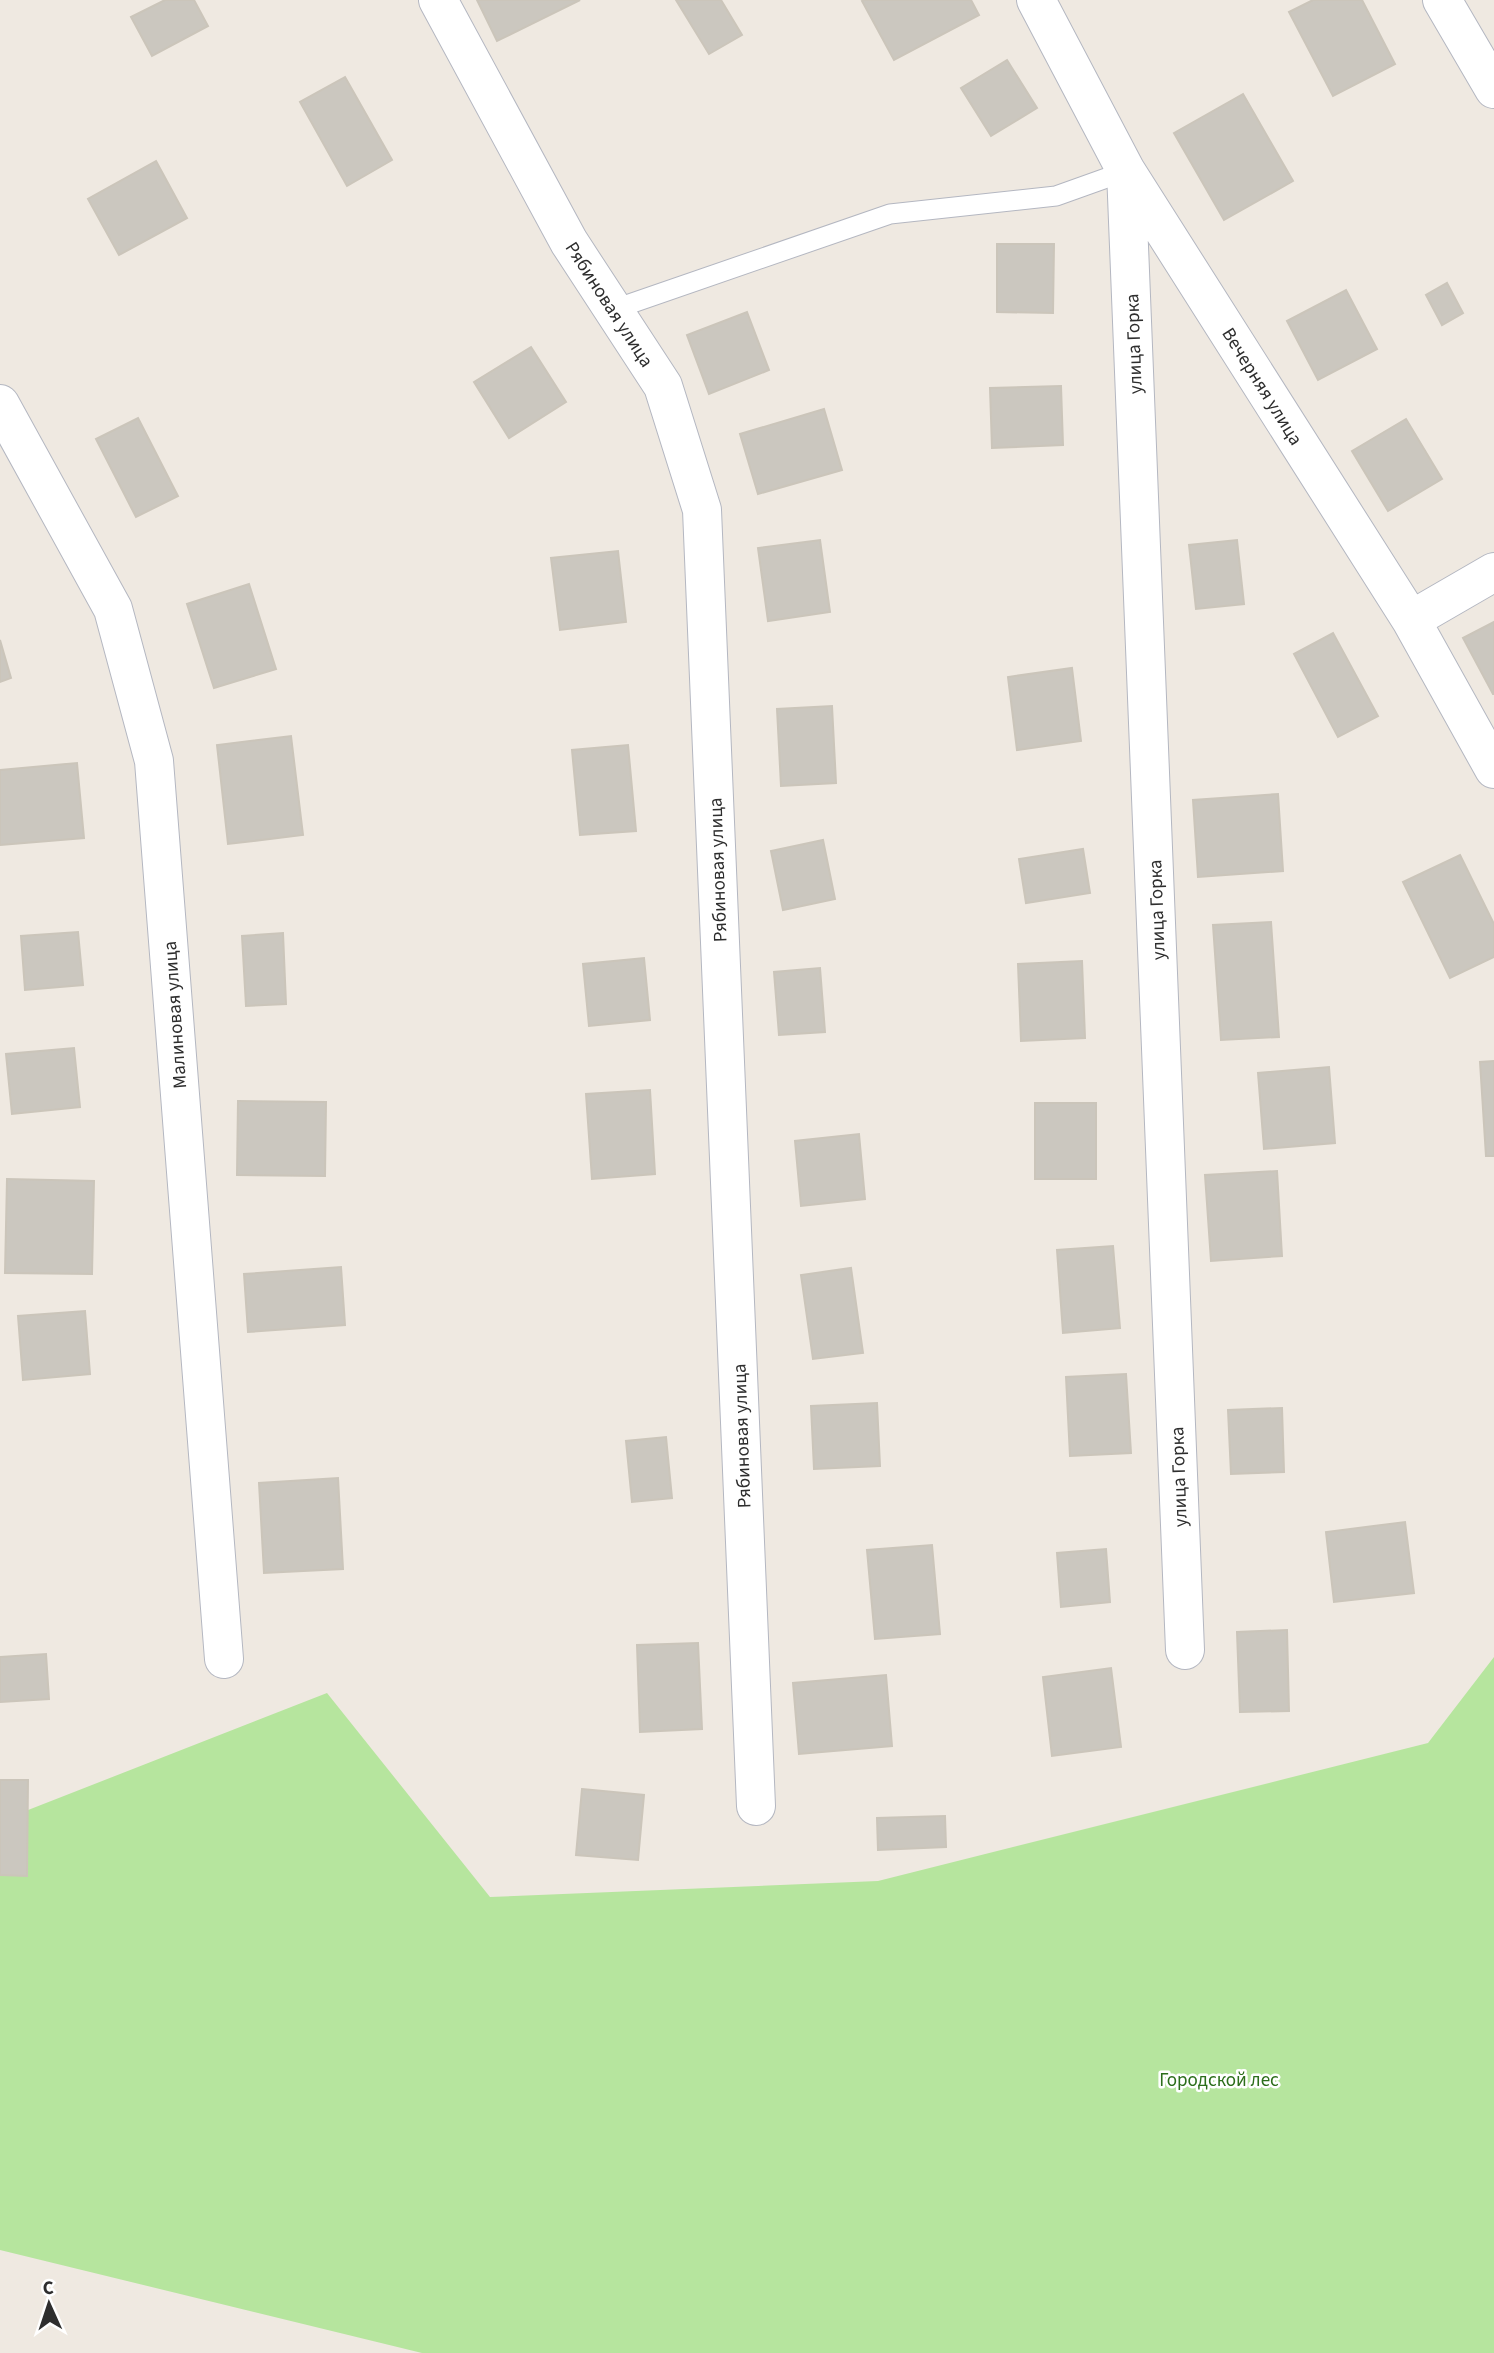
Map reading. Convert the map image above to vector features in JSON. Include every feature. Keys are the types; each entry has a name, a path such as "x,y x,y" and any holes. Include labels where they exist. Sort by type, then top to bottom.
{"street":[{"name":"Рябиновая улица","path":"438,0 569,242 663,386 702,510 756,1806"},
{"name":"Вечерняя улица","path":"1036,0 1126,171 1411,620 1494,769"},
{"path":"1443,0 1494,89"},
{"name":"улица Горка","path":"1126,171 1185,1650"},
{"name":"Малиновая улица","path":"0,404 113,609 154,761 224,1659"},
{"path":"1411,620 1494,572"}],"lane":[{"path":"612,310 890,214 1056,196 1126,171"}],"green space":[{"name":"Городской лес","path":"1494,1657 1494,2353 422,2353 0,2250 0,1821 327,1693 490,1897 878,1881 1428,1743"}],"building":[{"path":"165,0 194,0 208,26 152,56 131,17"},
{"path":"477,0 580,0 497,41"},
{"path":"676,0 721,0 742,35 709,54"},
{"path":"971,0 979,15 894,60 862,1"},
{"path":"1313,0 1362,0 1395,64 1333,96 1289,12"},
{"path":"1007,60 1037,108 991,136 961,88"},
{"path":"345,77 392,160 347,186 300,102"},
{"path":"1243,94 1293,181 1224,220 1174,133"},
{"path":"156,161 187,218 119,255 88,199"},
{"path":"997,244 1054,244 1053,313 997,312"},
{"path":"1447,283 1463,313 1442,325 1426,295"},
{"path":"1346,290 1377,349 1318,380 1287,321"},
{"path":"747,312 769,370 709,394 687,335"},
{"path":"531,347 566,402 509,438 474,382"},
{"path":"1061,386 1063,445 992,448 990,388"},
{"path":"824,409 842,470 758,494 740,434"},
{"path":"138,418 178,496 136,517 96,439"},
{"path":"1406,419 1442,479 1388,511 1352,451"},
{"path":"820,540 830,612 768,621 758,548"},
{"path":"1237,540 1244,604 1196,609 1189,545"},
{"path":"618,551 626,622 560,630 551,558"},
{"path":"249,584 276,669 214,688 187,604"},
{"path":"1494,622 1494,694 1493,694 1463,638"},
{"path":"1333,633 1378,716 1338,737 1294,654"},
{"path":"0,640 11,678 0,682"},
{"path":"1072,668 1081,741 1017,750 1008,677"},
{"path":"832,706 836,783 781,786 777,709"},
{"path":"291,736 303,835 228,844 217,745"},
{"path":"628,745 636,831 580,835 572,750"},
{"path":"77,763 84,838 0,845 0,770"},
{"path":"1278,794 1283,871 1198,877 1193,800"},
{"path":"823,840 835,899 783,910 771,851"},
{"path":"1083,849 1090,893 1026,903 1019,859"},
{"path":"1460,855 1494,924 1494,957 1450,978 1403,882"},
{"path":"1271,922 1279,1037 1221,1040 1213,925"},
{"path":"78,932 83,985 25,990 21,936"},
{"path":"283,933 286,1004 246,1006 242,936"},
{"path":"644,958 650,1020 589,1026 583,964"},
{"path":"1082,961 1085,1038 1021,1041 1018,964"},
{"path":"820,968 825,1032 779,1035 774,972"},
{"path":"74,1048 80,1107 12,1114 6,1054"},
{"path":"1494,1061 1494,1156 1486,1156 1480,1062"},
{"path":"1329,1067 1335,1143 1264,1149 1258,1073"},
{"path":"650,1090 655,1174 592,1179 586,1094"},
{"path":"238,1101 326,1102 325,1176 237,1175"},
{"path":"1035,1103 1096,1103 1096,1179 1035,1179"},
{"path":"859,1134 865,1199 801,1206 795,1141"},
{"path":"1277,1171 1282,1256 1211,1261 1205,1175"},
{"path":"7,1179 94,1181 92,1274 5,1273"},
{"path":"1113,1246 1120,1328 1063,1333 1057,1250"},
{"path":"341,1267 345,1325 248,1332 244,1274"},
{"path":"851,1268 863,1353 813,1359 801,1275"},
{"path":"85,1311 90,1374 23,1380 18,1316"},
{"path":"1126,1374 1131,1453 1070,1456 1066,1377"},
{"path":"877,1403 880,1466 814,1469 811,1406"},
{"path":"1282,1408 1284,1472 1231,1474 1228,1410"},
{"path":"666,1437 672,1498 632,1502 626,1441"},
{"path":"338,1478 343,1569 264,1573 259,1483"},
{"path":"1405,1522 1414,1593 1334,1602 1326,1532"},
{"path":"932,1545 940,1634 875,1639 867,1550"},
{"path":"1106,1549 1110,1602 1061,1607 1057,1553"},
{"path":"1287,1630 1289,1711 1240,1712 1237,1632"},
{"path":"698,1643 702,1729 640,1732 637,1645"},
{"path":"46,1654 49,1699 0,1702 0,1657"},
{"path":"1111,1668 1121,1747 1052,1756 1043,1677"},
{"path":"886,1675 892,1746 799,1754 793,1683"},
{"path":"0,1780 28,1780 27,1876 0,1875"},
{"path":"582,1789 644,1795 638,1860 576,1855"},
{"path":"945,1816 946,1847 878,1850 877,1818"}]}
